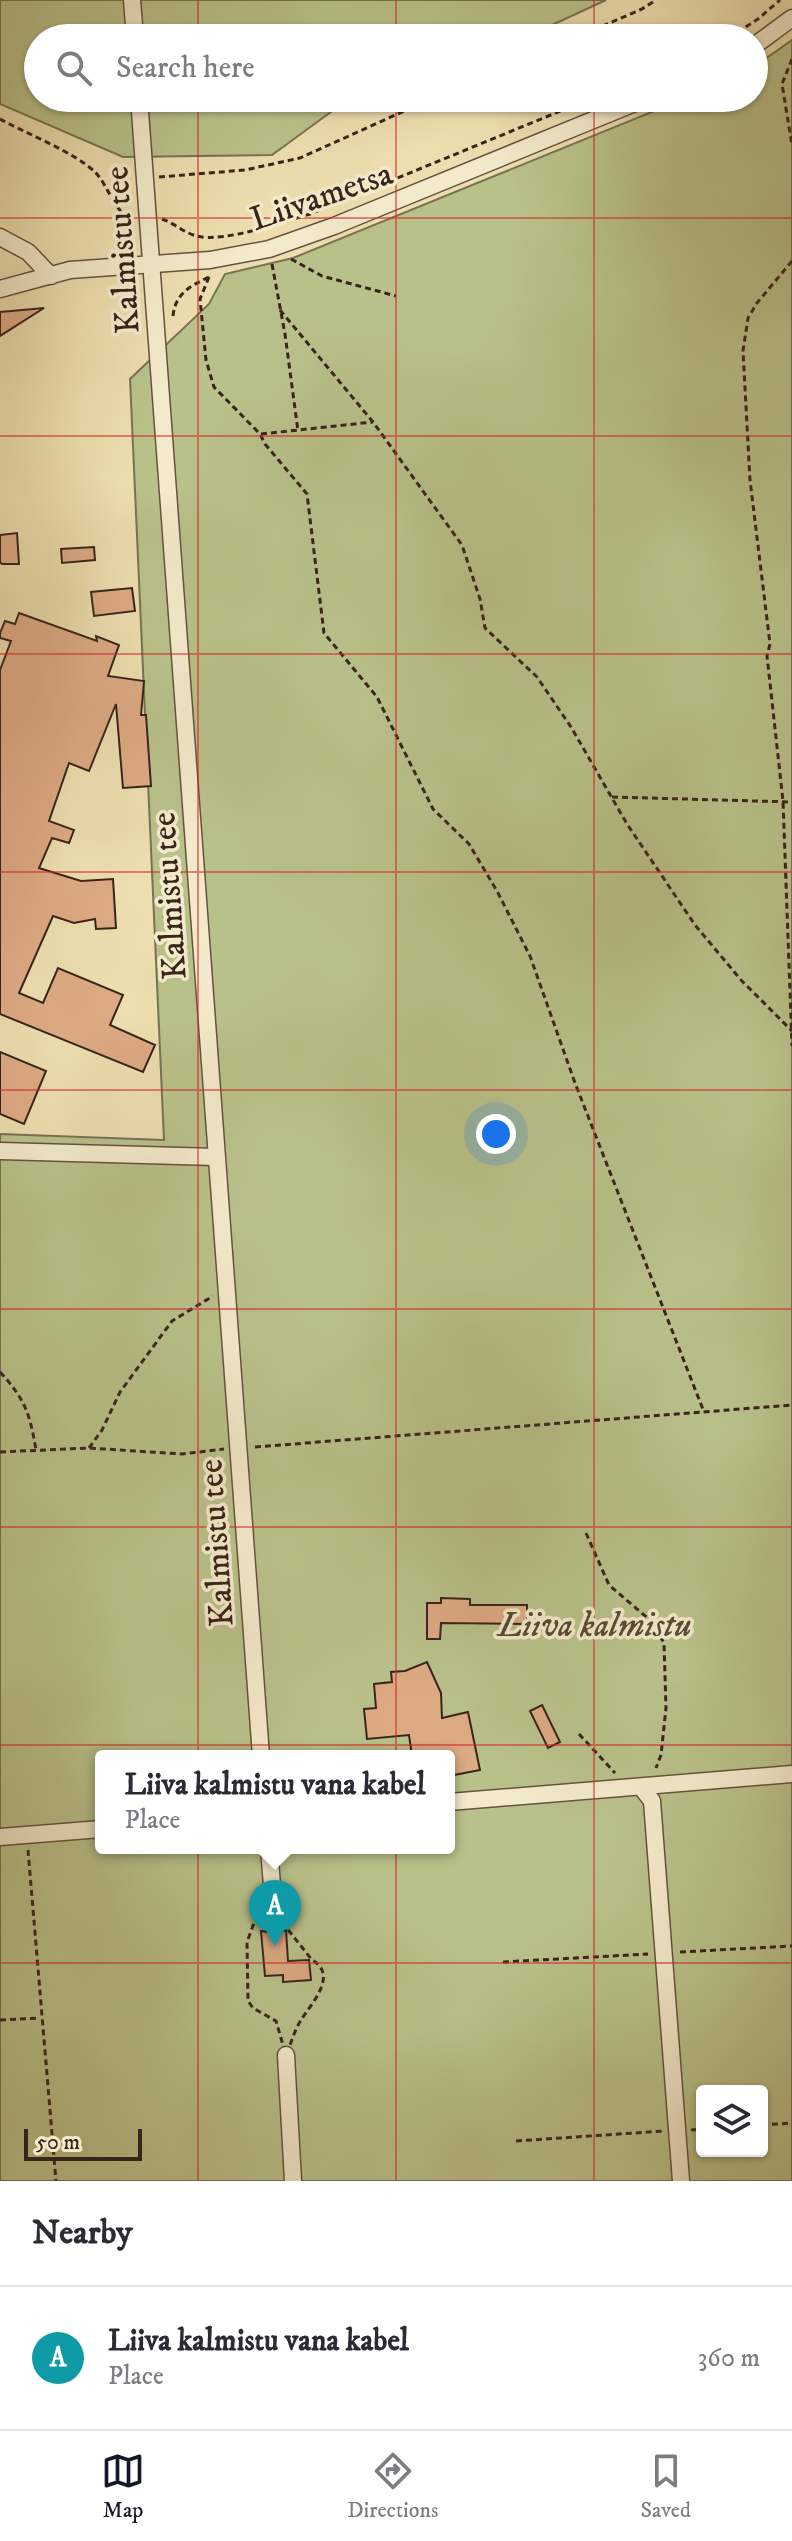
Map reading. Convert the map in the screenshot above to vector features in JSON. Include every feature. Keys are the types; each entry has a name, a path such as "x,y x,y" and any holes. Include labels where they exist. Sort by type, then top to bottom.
{"street":[{"path":"132,0 134,24"},
{"path":"768,36 792,18"},
{"name":"Kalmistu tee","path":"140,112 150,265 175,542 216,1157 261,1750"},
{"name":"Liivametsa","path":"0,289 70,270 210,260 269,249 334,226 613,112"},
{"path":"0,237 28,252 51,276"},
{"path":"0,1151 216,1157"},
{"path":"455,1802 792,1774"},
{"path":"635,1788 652,1801 681,2181"},
{"path":"0,1837 95,1829"},
{"path":"269,1854 275,1922"},
{"path":"286,2055 293,2181"}],"path":[{"path":"607,24 656,0"},
{"path":"750,24 780,0"},
{"path":"792,59 782,84 792,145"},
{"path":"145,177 245,170 300,158 402,112"},
{"path":"0,119 90,168 129,219 168,221 194,236 210,238 269,227 310,214 558,112"},
{"path":"210,238 209,277 200,299 206,360 214,387 260,434 307,494 324,633 377,697 433,809 469,844 530,956 575,1083 704,1412"},
{"path":"269,249 322,276 396,296"},
{"path":"269,249 298,431"},
{"path":"792,261 748,318 743,351 750,480 770,644 767,656 783,801 792,1046"},
{"path":"173,318 180,294 209,277"},
{"path":"280,310 373,422 462,545 480,599 485,628 537,677 571,727 627,824 695,925 741,980 791,1030"},
{"path":"260,434 373,422"},
{"path":"612,797 792,802"},
{"path":"89,1448 102,1430 120,1392 172,1321 226,1288"},
{"path":"0,1372 21,1394 31,1422 36,1450"},
{"path":"0,1452 89,1448 182,1454 792,1405"},
{"path":"579,1734 635,1788 661,1755 666,1708 664,1643 651,1621 609,1585 586,1533"},
{"path":"27,1835 56,2181"},
{"path":"282,1922 322,1972 322,1988 300,2022 286,2055 276,2021 253,2008 248,2001 247,1942 254,1923 282,1922"},
{"path":"0,2020 42,2018"},
{"path":"768,2125 792,2123"},
{"path":"516,2141 696,2129"}],"green space":[{"path":"0,0 606,0 554,24 24,24 24,112 331,112 272,155 123,157 0,104"},
{"name":"Liiva kalmistu","path":"792,40 792,2181 0,2181 0,1134 164,1140 130,379 209,304 225,274 293,258 652,112 768,112 768,57"}],"building":[{"path":"44,308 0,336 0,312"},
{"path":"17,533 19,564 2,564 0,535"},
{"path":"94,547 95,560 62,563 61,549"},
{"path":"132,588 135,611 94,616 91,592"},
{"path":"19,613 97,641 96,636 119,645 108,676 144,681 141,715 146,715 151,786 123,788 116,704 89,771 69,763 49,821 74,830 69,843 52,838 39,868 81,881 113,879 116,928 96,929 95,919 74,923 53,916 19,993 43,1003 58,968 123,995 110,1025 155,1045 143,1072 0,1014 0,670 11,641 0,638 0,633 5,621 15,624"},
{"path":"0,1052 46,1071 24,1124 0,1114"},
{"path":"441,1598 470,1599 470,1605 527,1605 527,1624 441,1623 440,1639 427,1639 427,1603 441,1603"},
{"path":"427,1662 441,1693 442,1718 468,1712 480,1770 455,1775 455,1750 411,1750 409,1735 367,1739 364,1709 376,1708 374,1684 392,1682 391,1672 405,1671"},
{"path":"542,1705 560,1742 548,1748 530,1711"},
{"path":"286,1930 288,1961 309,1960 311,1980 283,1982 283,1975 265,1976 261,1931 275,1933"}],"place":[{"name":"Liiva kalmistu vana kabel","path":"275,1946"}]}
